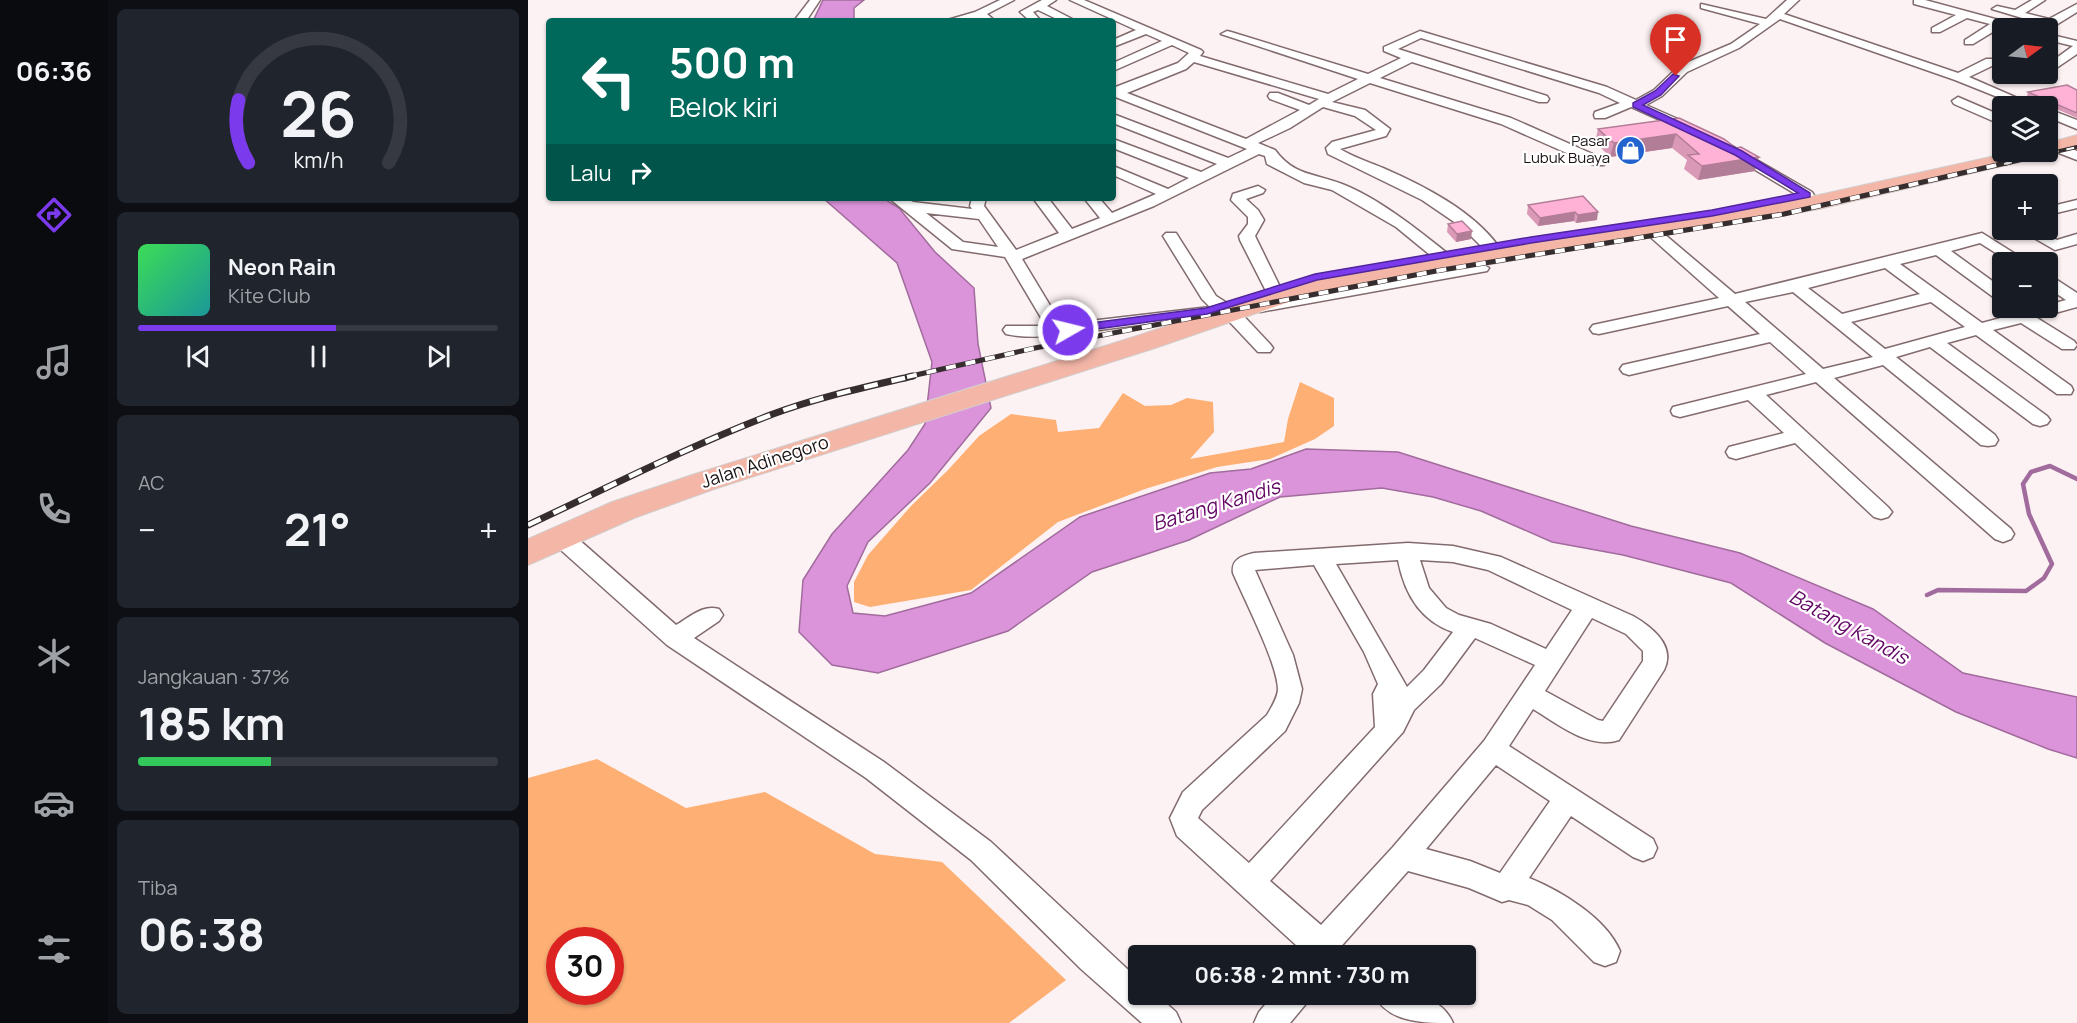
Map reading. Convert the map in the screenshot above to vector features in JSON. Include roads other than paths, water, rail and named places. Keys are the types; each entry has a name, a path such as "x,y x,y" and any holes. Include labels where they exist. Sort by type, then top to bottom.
{"highway":[{"path":"2058,141 2077,134"},
{"path":"2058,144 2077,141"},
{"path":"1224,311 1307,287 1807,195 1992,154"},
{"path":"1535,245 1652,231 1819,202 1992,159"},
{"path":"1224,311 1273,289 1315,277 1441,256 1496,253"},
{"name":"Jalan Adinegoro","path":"528,553 623,510 919,406 1224,311"},
{"name":"Jalan Adinegoro","path":"528,537 655,482 816,429 919,406"}],"street":[{"path":"802,18 815,0"},
{"path":"984,18 1009,0"},
{"path":"1031,18 1025,13 1051,0"},
{"path":"1075,0 1111,18"},
{"path":"1600,115 1658,93 1683,69 1735,46 1773,19 1780,10 1794,0"},
{"path":"2007,0 2035,3"},
{"path":"2016,14 2035,3"},
{"path":"1917,4 1992,22"},
{"path":"1038,6 1063,18"},
{"path":"1705,6 1773,19 1959,77 2006,96"},
{"path":"1983,6 2026,18"},
{"path":"2058,19 2077,7"},
{"path":"1087,18 1102,12"},
{"path":"1043,18 1054,14"},
{"path":"1936,30 1965,15"},
{"path":"1116,92 1182,66 1197,52 1146,30 1118,23"},
{"path":"1969,42 1992,28"},
{"path":"1116,43 1146,30"},
{"path":"1227,34 1506,121 1599,162"},
{"path":"1543,99 1388,49 1420,34 1582,80 1706,137"},
{"path":"2058,39 2077,44"},
{"path":"1116,66 1172,41"},
{"path":"2058,63 2077,49"},
{"path":"1191,57 1319,103"},
{"path":"902,202 958,246 1011,255 1110,220 1168,194 1228,163 1319,103 1411,58"},
{"path":"1959,77 1990,62"},
{"path":"1506,121 1582,80"},
{"path":"1116,92 1272,154 1272,160 1286,170 1317,183 1337,187 1401,224 1441,256"},
{"path":"1274,96 1319,103 1360,113 1383,129 1376,135 1337,145 1333,151 1394,179 1468,223 1496,253"},
{"path":"1958,101 1992,116"},
{"path":"1116,139 1166,112"},
{"path":"2058,117 2077,125"},
{"path":"1116,119 1228,163"},
{"path":"1116,142 1200,177"},
{"path":"1723,146 1807,195"},
{"path":"2058,149 2077,156"},
{"path":"1116,171 1168,194"},
{"path":"1258,190 1238,197 1238,200 1258,222 1247,236 1273,289"},
{"path":"978,201 977,206 1028,277 1050,321 1060,330"},
{"path":"1042,201 1068,234"},
{"path":"1094,201 1110,220"},
{"path":"902,202 983,215"},
{"path":"2058,209 2077,204"},
{"path":"1652,231 2003,534"},
{"path":"1172,236 1210,299 1264,348"},
{"path":"1599,329 1796,286 1982,238 2004,252"},
{"path":"2047,240 2055,244 2077,240"},
{"path":"1938,249 1992,288"},
{"path":"1888,263 2064,390"},
{"path":"1796,286 1988,440"},
{"path":"2058,287 2077,301"},
{"path":"1838,320 1934,296"},
{"path":"2058,305 2077,301"},
{"path":"1012,330 1060,330 1224,311"},
{"path":"1680,411 1822,376 2010,318"},
{"path":"2032,318 2068,345"},
{"path":"1629,369 1773,336"},
{"path":"1933,341 2040,420"},
{"path":"1752,393 1881,512"},
{"path":"1736,452 1799,436"},
{"path":"561,537 675,638 875,770 981,852 1092,958 1165,1023"},
{"path":"1408,551 1411,574 1432,610 1449,621 1470,626 1550,661"},
{"path":"1316,945 1251,881 1187,827 1185,818 1192,801 1276,723 1287,703 1290,689 1281,656 1244,573 1243,566 1254,561 1408,551 1474,557 1493,563 1616,618 1648,640 1655,650 1655,663 1610,732 1594,731 1529,694"},
{"path":"1251,881 1401,714 1398,694 1320,556"},
{"path":"1327,945 1493,749 1587,607"},
{"path":"675,638 711,615"},
{"path":"1398,694 1422,690 1436,675 1470,626"},
{"path":"1493,749 1643,848"},
{"path":"1509,886 1567,799"},
{"path":"1403,856 1470,875 1502,888 1509,886 1531,890 1558,905 1605,951"},
{"path":"1270,1023 1285,1005"},
{"path":"1407,1005 1437,1023"}],"water":[{"path":"823,0 864,0 854,8 854,18 814,18"},
{"name":"Batang Kandis","path":"826,201 888,201 899,208 935,252 974,288 978,344 991,408 930,483 868,542 847,586 853,613 885,616 971,593 1080,517 1210,473 1251,469 1306,449 1398,452 1631,526 1740,553 1873,609 1963,673 2077,697 2077,758 2048,749 1956,712 1825,643 1731,583 1623,555 1552,542 1481,511 1433,497 1382,488 1280,497 1189,540 1092,572 1008,631 878,673 832,665 799,632 803,580 832,534 908,450 925,424 932,362 897,263"}],"waterway":[{"path":"1927,595 1938,590 2026,591 2044,578 2052,564 2029,514 2023,484 2031,472 2050,466 2077,479"}],"railway":[{"path":"2004,164 2077,147"},
{"path":"907,377 1035,348 1436,271 1784,214 2010,162"},
{"path":"528,525 680,453 773,414 825,397 913,376"}],"place":[{"name":"Pasar Lubuk Buaya","path":"1631,150"}]}
